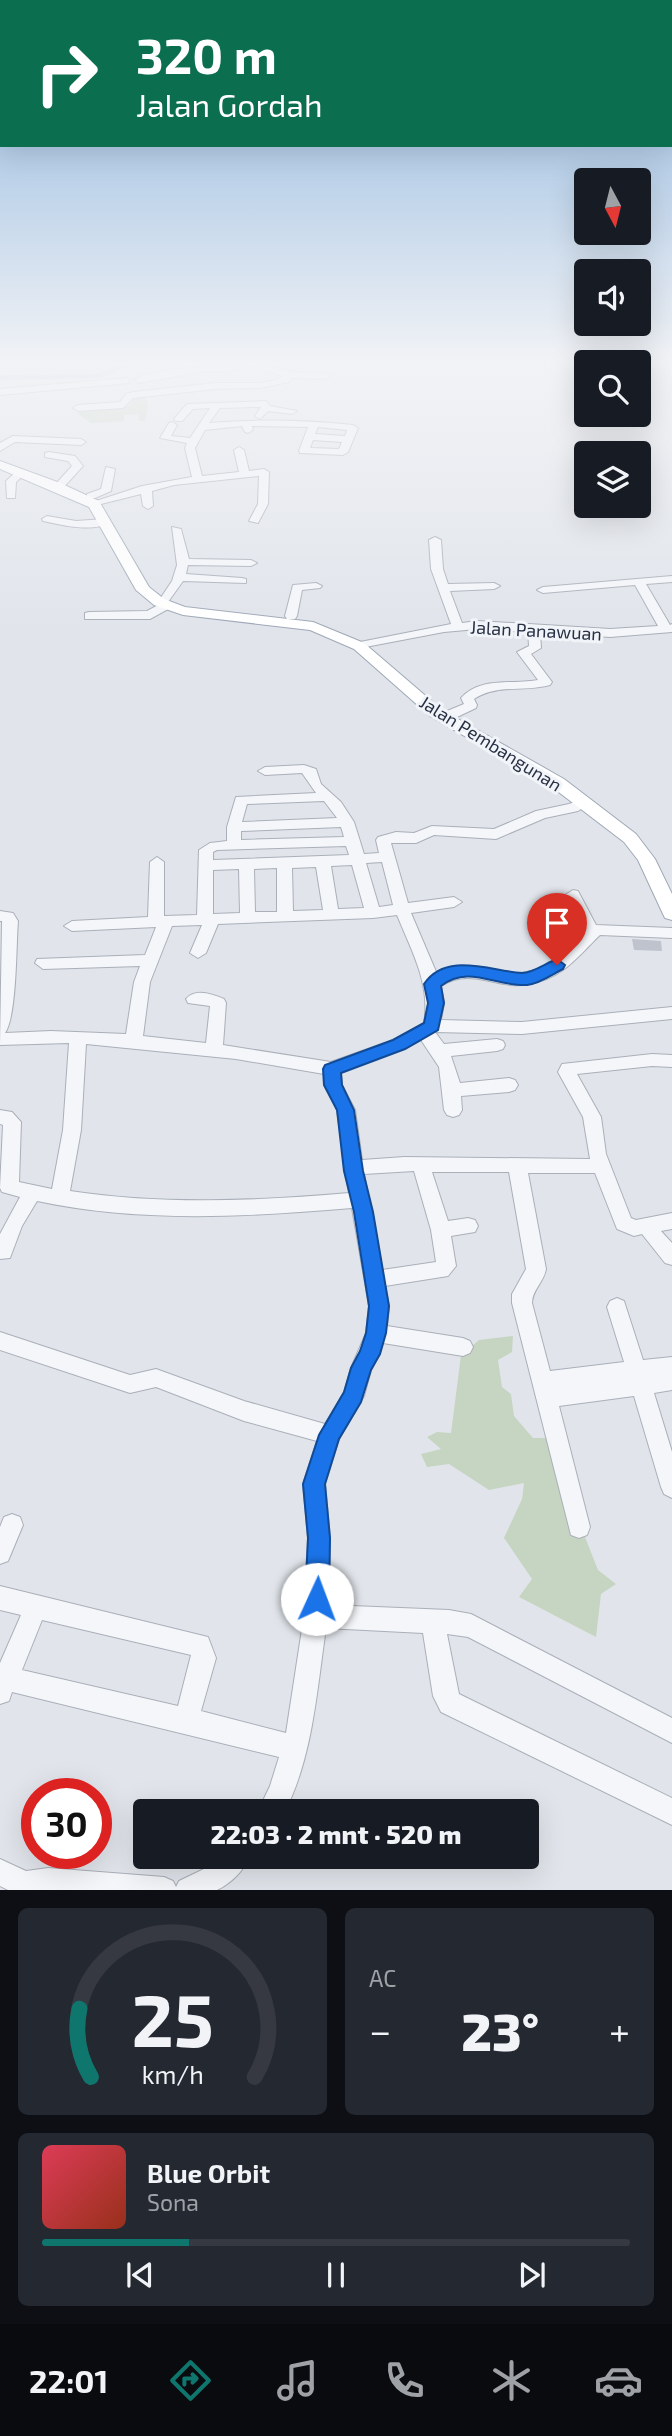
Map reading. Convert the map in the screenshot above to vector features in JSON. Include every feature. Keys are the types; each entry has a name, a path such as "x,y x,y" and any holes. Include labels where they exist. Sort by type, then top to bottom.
{"main road":[{"name":"Jalan Pembangunan","path":"0,462 96,498 143,590 166,602 205,614 313,626 363,644 436,713 566,779 605,812 630,838 646,859 672,914"},
{"name":"Jalan Pembangunan","path":"0,462 21,473 60,485 94,504 111,528"},
{"name":"Jalan Pembangunan","path":"166,602 208,610 291,616 318,622 363,644 452,714 639,835 656,858 672,891"}],"street":[{"path":"191,451 198,479"},
{"path":"239,451 245,476"},
{"path":"312,451 343,451"},
{"path":"49,455 75,461 76,470 60,485"},
{"path":"96,498 106,491 110,470"},
{"path":"11,496 10,483 21,473"},
{"path":"96,498 198,479 265,473 263,504 254,521"},
{"path":"146,488 148,506"},
{"path":"47,519 111,528"},
{"path":"89,616 150,615 166,602 184,562 185,551 176,529"},
{"path":"435,540 443,588 458,626"},
{"path":"184,562 251,564"},
{"path":"179,577 242,581"},
{"path":"542,590 672,579"},
{"path":"639,581 669,628"},
{"path":"291,616 297,587 316,586"},
{"path":"443,588 494,586"},
{"name":"Jalan Panawuan","path":"363,644 458,626 610,634 669,628"},
{"path":"452,714 471,705 467,698 478,690 509,684 522,687 546,682 523,652 535,648 534,629"},
{"path":"265,771 309,770 315,785 336,805 347,822 373,913"},
{"path":"234,845 234,827 242,799 327,797"},
{"path":"428,1029 436,1003 433,984 402,909 383,840 390,837 415,838 432,830 496,835 541,814 573,808 585,802"},
{"path":"234,827 347,822"},
{"path":"198,953 209,919 206,848 351,841"},
{"path":"207,865 389,857"},
{"path":"134,1041 142,982 161,921 157,862"},
{"path":"323,862 331,915"},
{"path":"284,863 285,916"},
{"path":"246,865 248,918"},
{"path":"573,895 592,932"},
{"path":"72,926 373,913 454,902"},
{"path":"0,916 8,917 10,921 4,941 0,1028"},
{"path":"433,984 443,975 460,970 518,979 539,975 582,946 592,932 605,929 672,933"},
{"path":"43,963 150,960"},
{"path":"194,999 208,999 218,1003 214,1050"},
{"path":"0,1039 78,1038 134,1041 268,1056 332,1069 399,1044 428,1029 522,1028 672,1013"},
{"path":"428,1029 443,1050 453,1090 453,1110"},
{"path":"59,1199 72,1130 78,1038"},
{"path":"443,1050 497,1045"},
{"path":"672,1061 652,1059 568,1069 592,1117 597,1154 624,1223 634,1228 672,1221"},
{"path":"277,1799 294,1748 316,1616 319,1538 314,1484 330,1435 354,1396 361,1368 376,1333 379,1306 345,1110 333,1085 332,1069"},
{"path":"453,1090 509,1085"},
{"path":"0,1117 6,1117 12,1122 9,1187 32,1193 59,1199 178,1209 292,1207 361,1200"},
{"path":"353,1168 421,1164 602,1166"},
{"path":"374,1279 446,1266 441,1230 421,1164"},
{"path":"517,1165 536,1269 521,1297 579,1527"},
{"path":"3,1252 13,1224 32,1193"},
{"path":"441,1230 468,1226"},
{"path":"646,1226 672,1257"},
{"path":"617,1307 672,1487"},
{"path":"376,1333 463,1347"},
{"path":"0,1341 130,1384 156,1378 244,1411 330,1435"},
{"path":"544,1390 638,1377 672,1366"},
{"path":"638,1377 672,1381"},
{"path":"0,1553 12,1525"},
{"path":"0,1598 200,1645 204,1653 203,1663 186,1720"},
{"path":"36,1607 2,1683 186,1720 294,1748"},
{"path":"316,1616 433,1621 471,1626 672,1730"},
{"path":"433,1621 444,1696 450,1703 672,1812"},
{"path":"188,1890 215,1877 223,1869"},
{"path":"0,1872 25,1888 48,1881 164,1890"}],"green space":[{"path":"513,1336 512,1352 498,1360 502,1387 511,1394 514,1416 533,1438 548,1438 574,1537 585,1537 598,1570 616,1584 601,1594 596,1637 519,1597 532,1579 504,1538 522,1499 524,1483 489,1490 449,1464 427,1467 421,1454 441,1449 427,1437 437,1432 451,1433 461,1355 479,1340"}],"building":[{"path":"632,939 661,941 662,951 634,950"}],"route":[{"path":"317,1599 319,1538 314,1484 320,1457 354,1396 361,1368 376,1333 379,1306 345,1110 333,1085 332,1069 420,1035 432,1026 436,1003 433,984 443,975 460,970 527,979 557,965"}]}
